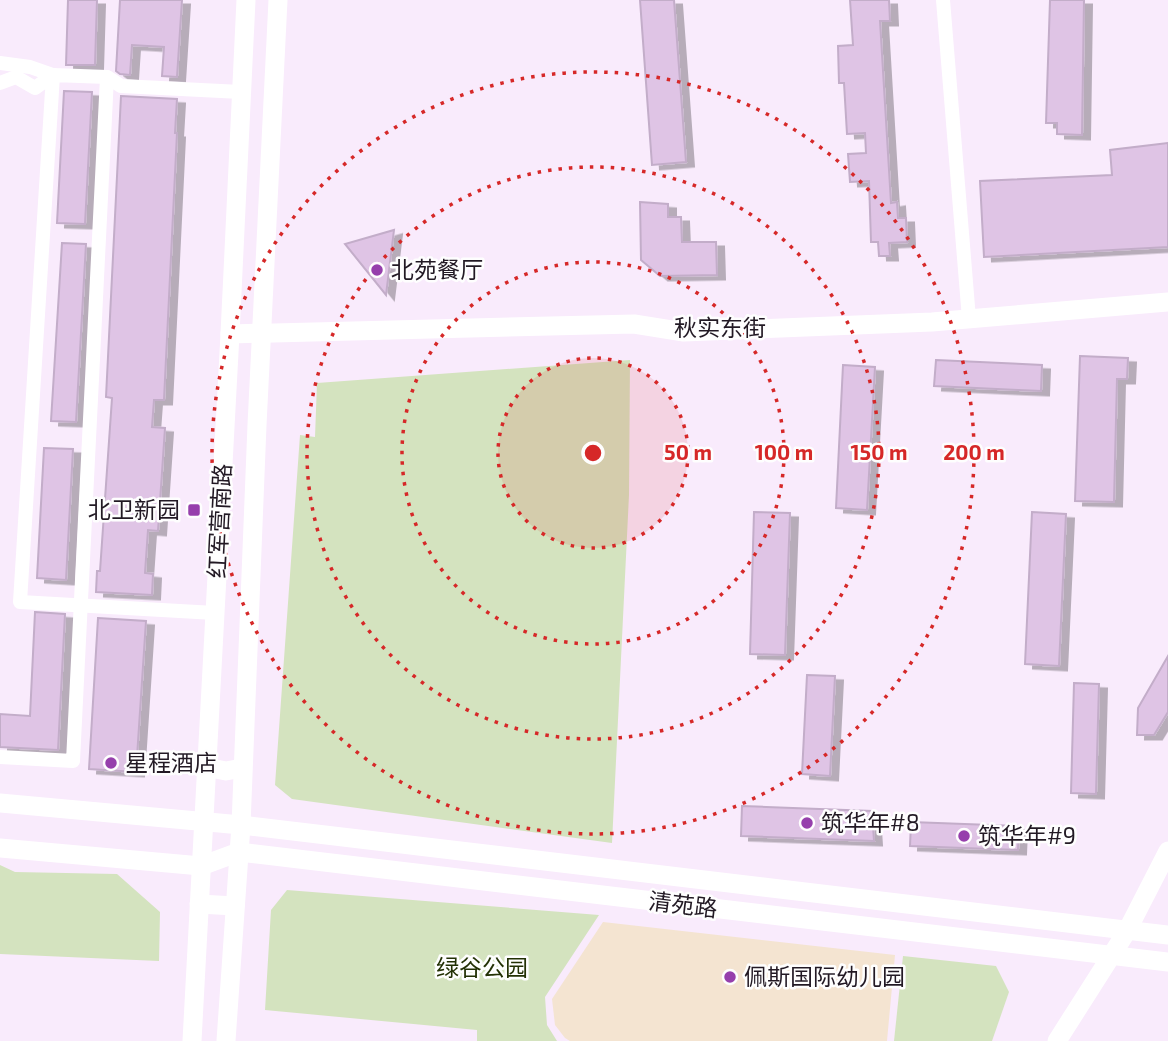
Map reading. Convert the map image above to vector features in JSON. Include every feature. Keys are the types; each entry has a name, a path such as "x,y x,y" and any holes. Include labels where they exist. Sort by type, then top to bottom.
{"main road":[{"name":"红军营南路","path":"191,1041 246,0"},
{"name":"红军营南路","path":"226,1041 241,825 278,0"},
{"name":"秋实东街","path":"230,334 634,324 684,332 969,319 1168,302"},
{"path":"227,390 241,387 259,391"},
{"path":"206,766 226,771 242,768"},
{"name":"清苑路","path":"0,803 241,825 1168,936"},
{"path":"0,848 201,866"},
{"path":"1057,1041 1127,931 1168,851"},
{"name":"清苑路","path":"201,866 239,852 1168,962"},
{"path":"199,904 235,906"}],"street":[{"path":"943,0 969,319"},
{"path":"0,62 30,66 53,75 107,76 121,86 242,92"},
{"path":"0,82 16,77 35,88 53,75"},
{"path":"53,75 20,602 215,613"},
{"path":"0,757 74,761 107,76"}],"shaded area":[{"name":"佩斯国际幼儿园","path":"603,922 895,955 887,1041 570,1041 555,1025 552,999"}],"green space":[{"path":"630,360 629,495 612,843 292,799 275,785 300,435 315,437 317,383"},
{"path":"0,865 15,872 117,874 160,912 159,961 0,954"},
{"name":"绿谷公园","path":"287,890 599,915 545,997 547,1025 557,1041 477,1041 477,1030 265,1010 271,910"},
{"path":"903,956 996,966 1009,992 992,1041 894,1041"}],"building":[{"path":"68,0 97,0 95,65 66,65"},
{"path":"120,0 182,0 177,77 162,76 164,47 132,45 130,75 116,71"},
{"path":"640,0 674,0 686,162 652,165"},
{"path":"850,0 889,0 890,21 880,21 891,203 897,202 898,218 906,218 907,242 889,243 890,256 879,256 878,242 871,242 869,181 850,182 848,154 866,153 865,133 847,134 844,83 839,83 838,46 853,45"},
{"path":"1050,0 1084,0 1082,135 1057,134 1057,123 1046,123"},
{"path":"64,91 92,92 85,224 57,223"},
{"path":"121,96 177,99 164,400 154,400 152,427 165,428 158,531 148,530 145,573 153,574 152,595 96,592 97,571 100,571 112,398 106,397"},
{"path":"1168,143 1168,247 984,257 980,181 1112,175 1110,150"},
{"path":"640,202 668,204 668,217 681,217 682,242 716,242 717,275 660,276 641,260"},
{"name":"北苑餐厅","path":"394,230 386,295 345,244"},
{"path":"62,243 86,244 76,422 51,421"},
{"path":"1080,356 1128,358 1127,379 1117,379 1114,502 1075,501"},
{"path":"936,360 1042,365 1041,391 934,386"},
{"path":"843,365 875,367 867,510 836,508"},
{"path":"44,448 73,449 66,580 37,578"},
{"path":"754,512 790,513 785,655 750,654"},
{"path":"1032,512 1066,514 1059,666 1025,664"},
{"path":"35,612 65,614 58,750 0,747 0,714 30,716"},
{"path":"98,618 146,621 136,772 89,769"},
{"path":"1168,656 1168,712 1154,735 1137,735 1138,708"},
{"path":"807,675 835,676 830,776 802,774"},
{"path":"1074,683 1099,684 1096,794 1071,793"},
{"name":"筑华年#8","path":"742,806 872,811 874,841 741,836"},
{"name":"筑华年#9","path":"911,822 1019,826 1018,850 910,846"}],"place":[{"name":"北苑餐厅","path":"377,270"},
{"name":"北卫新园","path":"194,510"},
{"name":"星程酒店","path":"111,763"},
{"name":"筑华年#8","path":"807,823"},
{"name":"筑华年#9","path":"964,836"},
{"name":"佩斯国际幼儿园","path":"730,977"}]}
